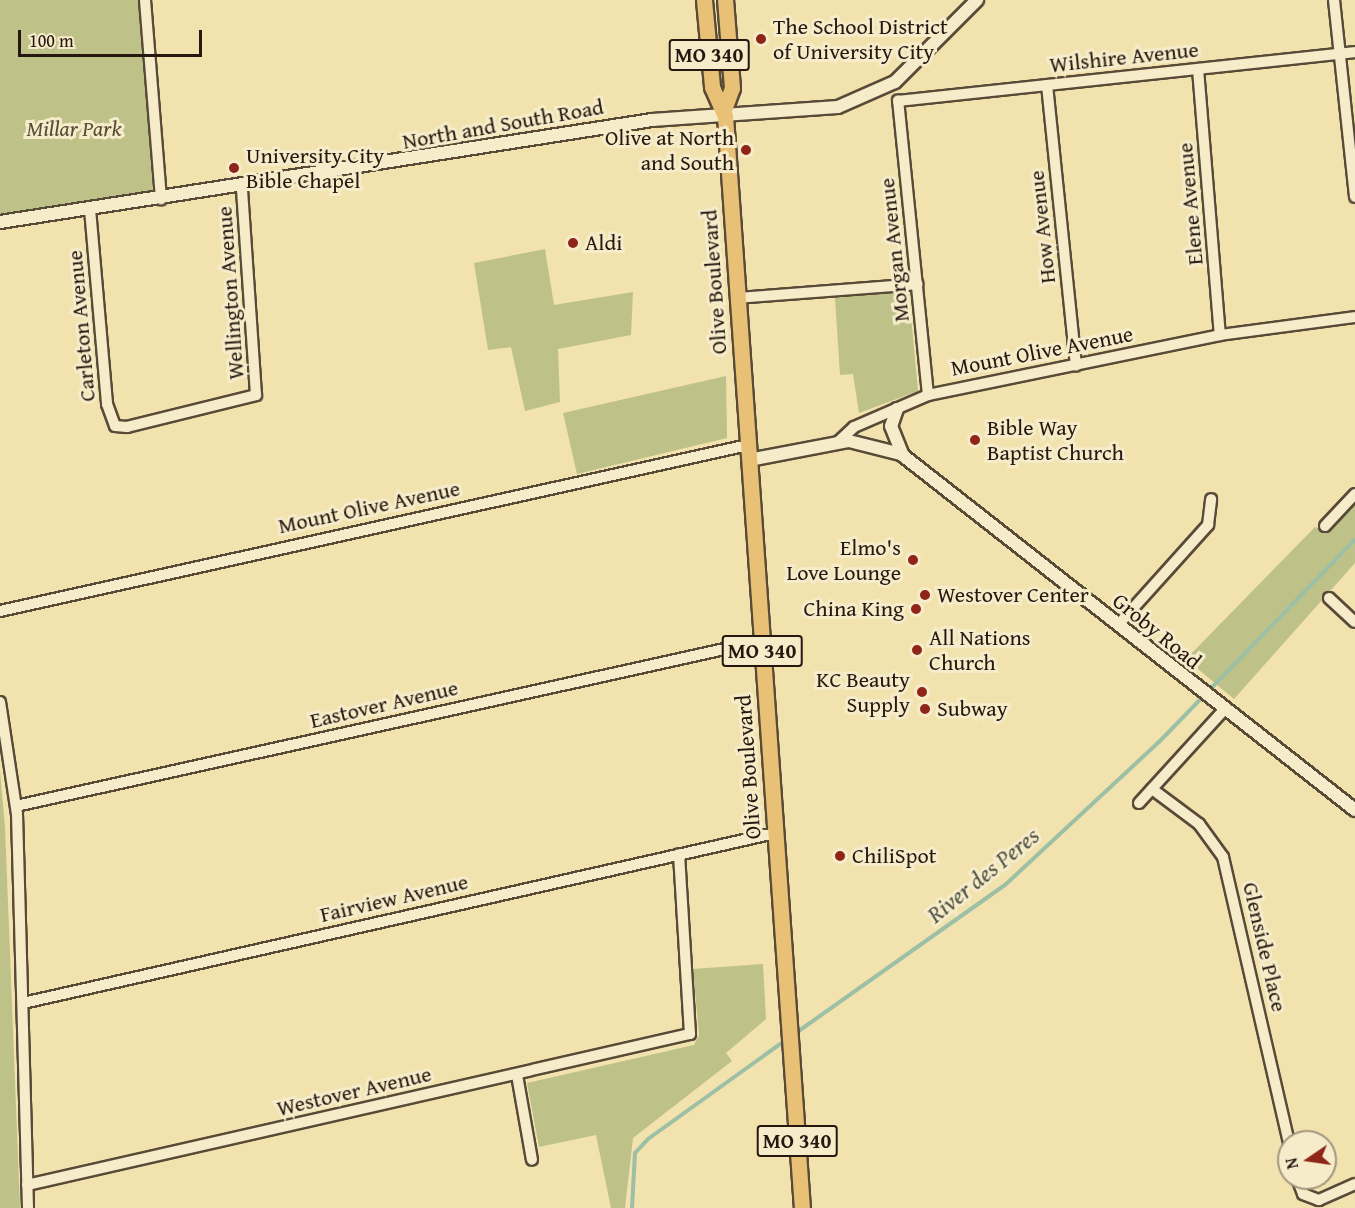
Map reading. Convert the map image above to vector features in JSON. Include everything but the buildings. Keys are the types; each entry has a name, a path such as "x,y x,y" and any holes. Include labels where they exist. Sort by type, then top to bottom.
{"main road":[{"name":"Olive Boulevard","path":"704,0 712,87 725,111"},
{"name":"Olive Boulevard","path":"725,0 732,88 725,111 802,1208"}],"street":[{"path":"145,0 160,199"},
{"name":"North and South Road","path":"0,222 242,189 652,120 725,111 838,107 878,93 977,0"},
{"path":"1334,0 1355,197"},
{"name":"Wilshire Avenue","path":"898,101 1355,52"},
{"name":"Elene Avenue","path":"1198,69 1220,335"},
{"name":"How Avenue","path":"1047,85 1076,366"},
{"name":"Morgan Avenue","path":"898,101 928,395"},
{"name":"Wellington Avenue","path":"127,427 256,395 242,189"},
{"name":"Carleton Avenue","path":"90,210 106,404 115,426 127,427"},
{"path":"737,298 917,284"},
{"name":"Mount Olive Avenue","path":"0,611 748,453 838,442 854,427 928,395 1220,335 1355,317"},
{"path":"897,409 891,426 903,456"},
{"name":"Groby Road","path":"838,442 881,446 903,456 1118,625 1219,708 1355,810"},
{"path":"1325,525 1355,494"},
{"path":"1118,625 1208,525 1211,499"},
{"path":"1329,598 1355,622"},
{"name":"Eastover Avenue","path":"16,806 761,641"},
{"path":"0,702 16,806 28,1208"},
{"path":"1139,803 1219,708"},
{"name":"Glenside Place","path":"1152,789 1199,824 1223,857 1286,1130"},
{"name":"Fairview Avenue","path":"23,1003 775,833"},
{"name":"Westover Avenue","path":"27,1185 690,1034 679,854"},
{"path":"517,1075 532,1160"},
{"path":"1307,1203 1326,1199 1355,1184"}],"green space":[{"name":"Millar Park","path":"0,0 139,0 153,193 0,215"},
{"path":"545,249 554,305 633,292 631,335 558,349 560,402 525,411 511,347 488,350 474,263"},
{"path":"903,291 909,294 918,391 859,413 853,374 840,375 835,298"},
{"path":"726,376 727,438 577,474 563,413"},
{"path":"1355,502 1355,563 1234,699 1186,659 1315,527 1326,532"},
{"path":"0,771 5,827 20,1208 0,1208"},
{"path":"763,964 766,1019 726,1053 732,1061 633,1138 625,1208 611,1208 596,1135 539,1147 527,1083 694,1045 699,1035 693,969"}],"waterway":[{"name":"River des Peres","path":"793,1035 1005,885 1159,742 1355,540"},
{"name":"River des Peres","path":"632,1208 635,1153 648,1139 787,1039"}],"place":[{"name":"The School District of University City","path":"761,39"},
{"name":"Olive at North and South","path":"746,150"},
{"name":"University City Bible Chapel","path":"234,168"},
{"name":"Aldi","path":"573,243"},
{"name":"Bible Way Baptist Church","path":"975,440"},
{"name":"Elmo's Love Lounge","path":"913,560"},
{"name":"Westover Center","path":"925,595"},
{"name":"China King","path":"916,609"},
{"name":"All Nations Church","path":"917,650"},
{"name":"KC Beauty Supply","path":"922,692"},
{"name":"Subway","path":"925,709"},
{"name":"ChiliSpot","path":"840,856"}]}
